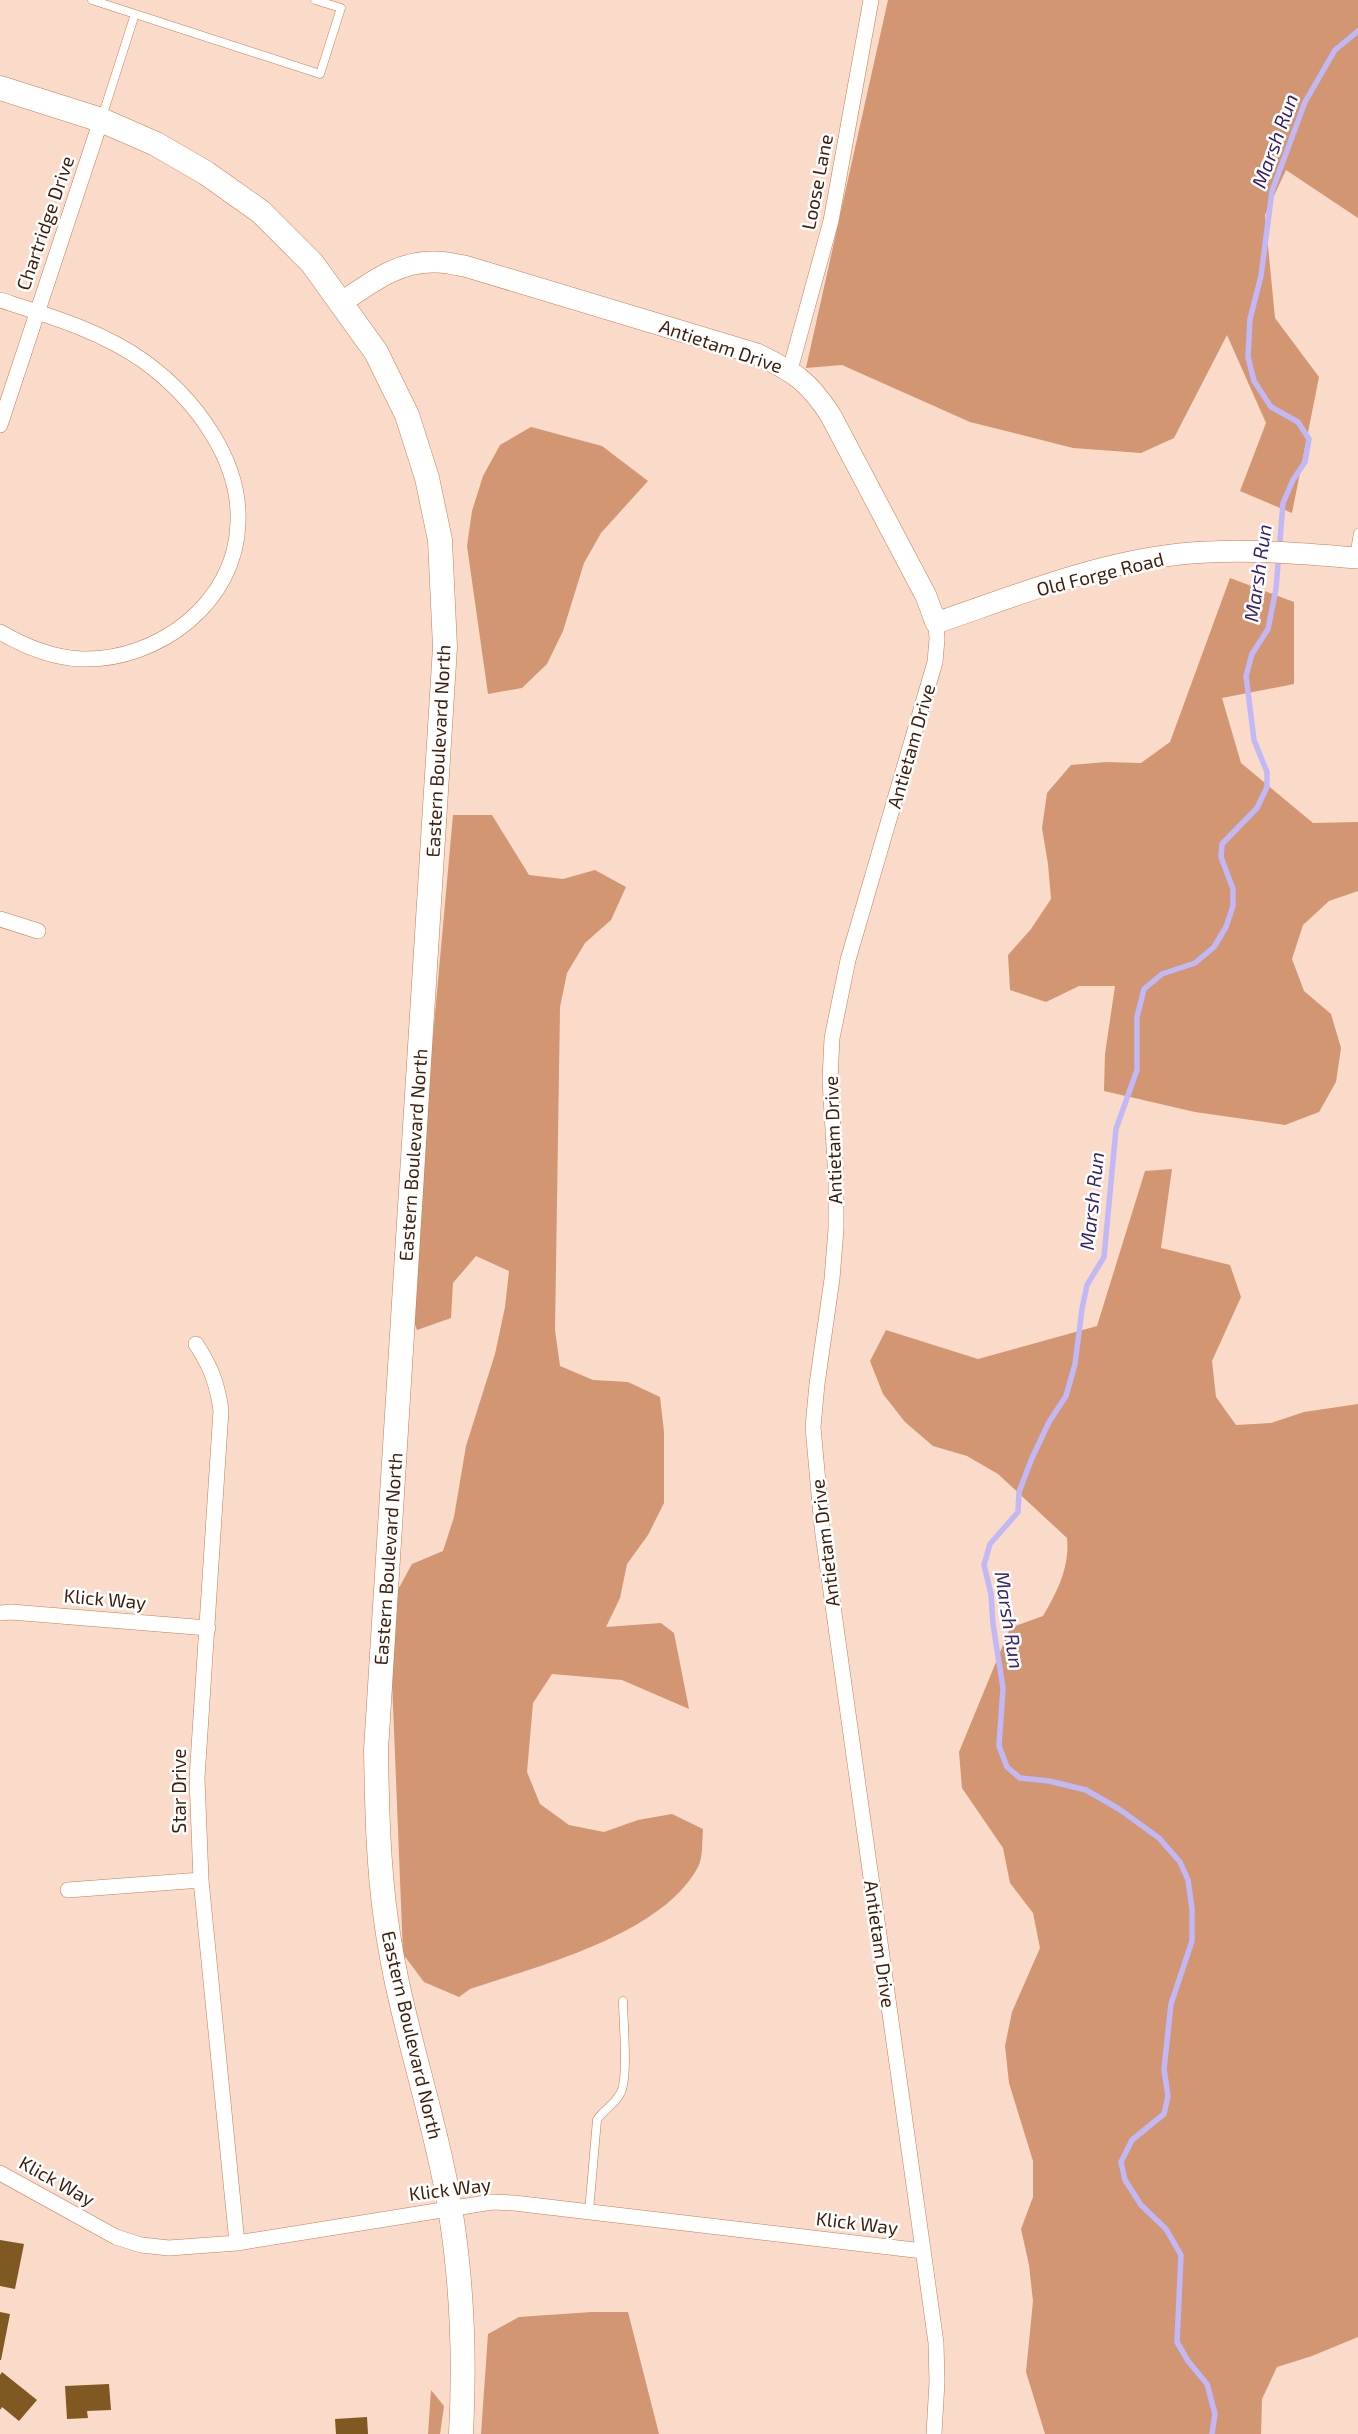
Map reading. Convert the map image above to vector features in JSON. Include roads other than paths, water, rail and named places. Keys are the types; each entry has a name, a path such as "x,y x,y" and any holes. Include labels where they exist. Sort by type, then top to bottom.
{"main road":[{"name":"Eastern Boulevard North","path":"0,88 101,120 156,144 206,173 261,212 312,263 376,352 407,415 427,478 440,540 445,647 376,1750 378,1837 386,1920 403,2011 428,2108 450,2208 460,2303 463,2390 461,2434"}],"street":[{"name":"Loose Lane","path":"790,370 831,221 871,0"},
{"name":"Chartridge Drive","path":"0,425 101,120"},
{"name":"Antietam Drive","path":"340,303 381,275 407,265 436,262 468,267 757,354 790,370 819,397 831,416 926,596 936,623 938,638 935,662 848,960 832,1038 830,1080 836,1179 836,1229 832,1279 817,1384 814,1427 822,1527 936,2343 937,2382 934,2434"},
{"path":"0,300 78,326 114,343 145,362 176,388 204,422 223,454 234,487 238,522 234,555 220,584 201,611 175,632 143,650 113,657 81,659 50,654 16,641 0,632"},
{"name":"Old Forge Road","path":"936,623 1080,575 1131,562 1179,554 1222,551 1297,553 1356,558"},
{"path":"0,919 38,931"},
{"name":"Star Drive","path":"196,1344 209,1364 218,1390 221,1410 197,1778 201,1880 237,2243"},
{"name":"Klick Way","path":"0,1613 10,1612 208,1628"},
{"path":"68,1890 201,1880"},
{"name":"Klick Way","path":"0,2173 116,2237 141,2245 169,2248 237,2243 492,2202 923,2251"}],"lane":[{"path":"92,0 320,74 344,0"},
{"path":"315,0 341,8"},
{"path":"101,120 135,14"},
{"path":"1356,558 1358,533"},
{"path":"589,2212 597,2120 616,2102 622,2092 624,2079 623,2001"}],"waterway":[{"name":"Marsh Run","path":"1212,2434 1215,2414 1207,2384 1188,2361 1177,2342 1181,2255 1166,2229 1141,2205 1125,2180 1121,2162 1132,2140 1164,2114 1168,2096 1164,2069 1171,2004 1192,1941 1192,1909 1188,1880 1180,1862 1159,1838 1119,1809 1086,1790 1049,1781 1020,1778 1007,1767 999,1746 1003,1688 993,1624 991,1594 984,1565 990,1544 1018,1512 1019,1492 1032,1458 1049,1422 1066,1396 1075,1364 1087,1285 1104,1257 1116,1129 1137,1070 1137,1017 1144,989 1162,974 1195,963 1214,947 1226,927 1233,906 1233,889 1221,857 1222,844 1257,808 1267,787 1267,772 1254,740 1246,676 1252,654 1268,629 1276,589 1283,503 1293,480 1305,462 1309,439 1298,422 1271,407 1254,381 1248,357 1250,319 1261,276 1272,191 1305,102 1335,50 1358,31"}]}
